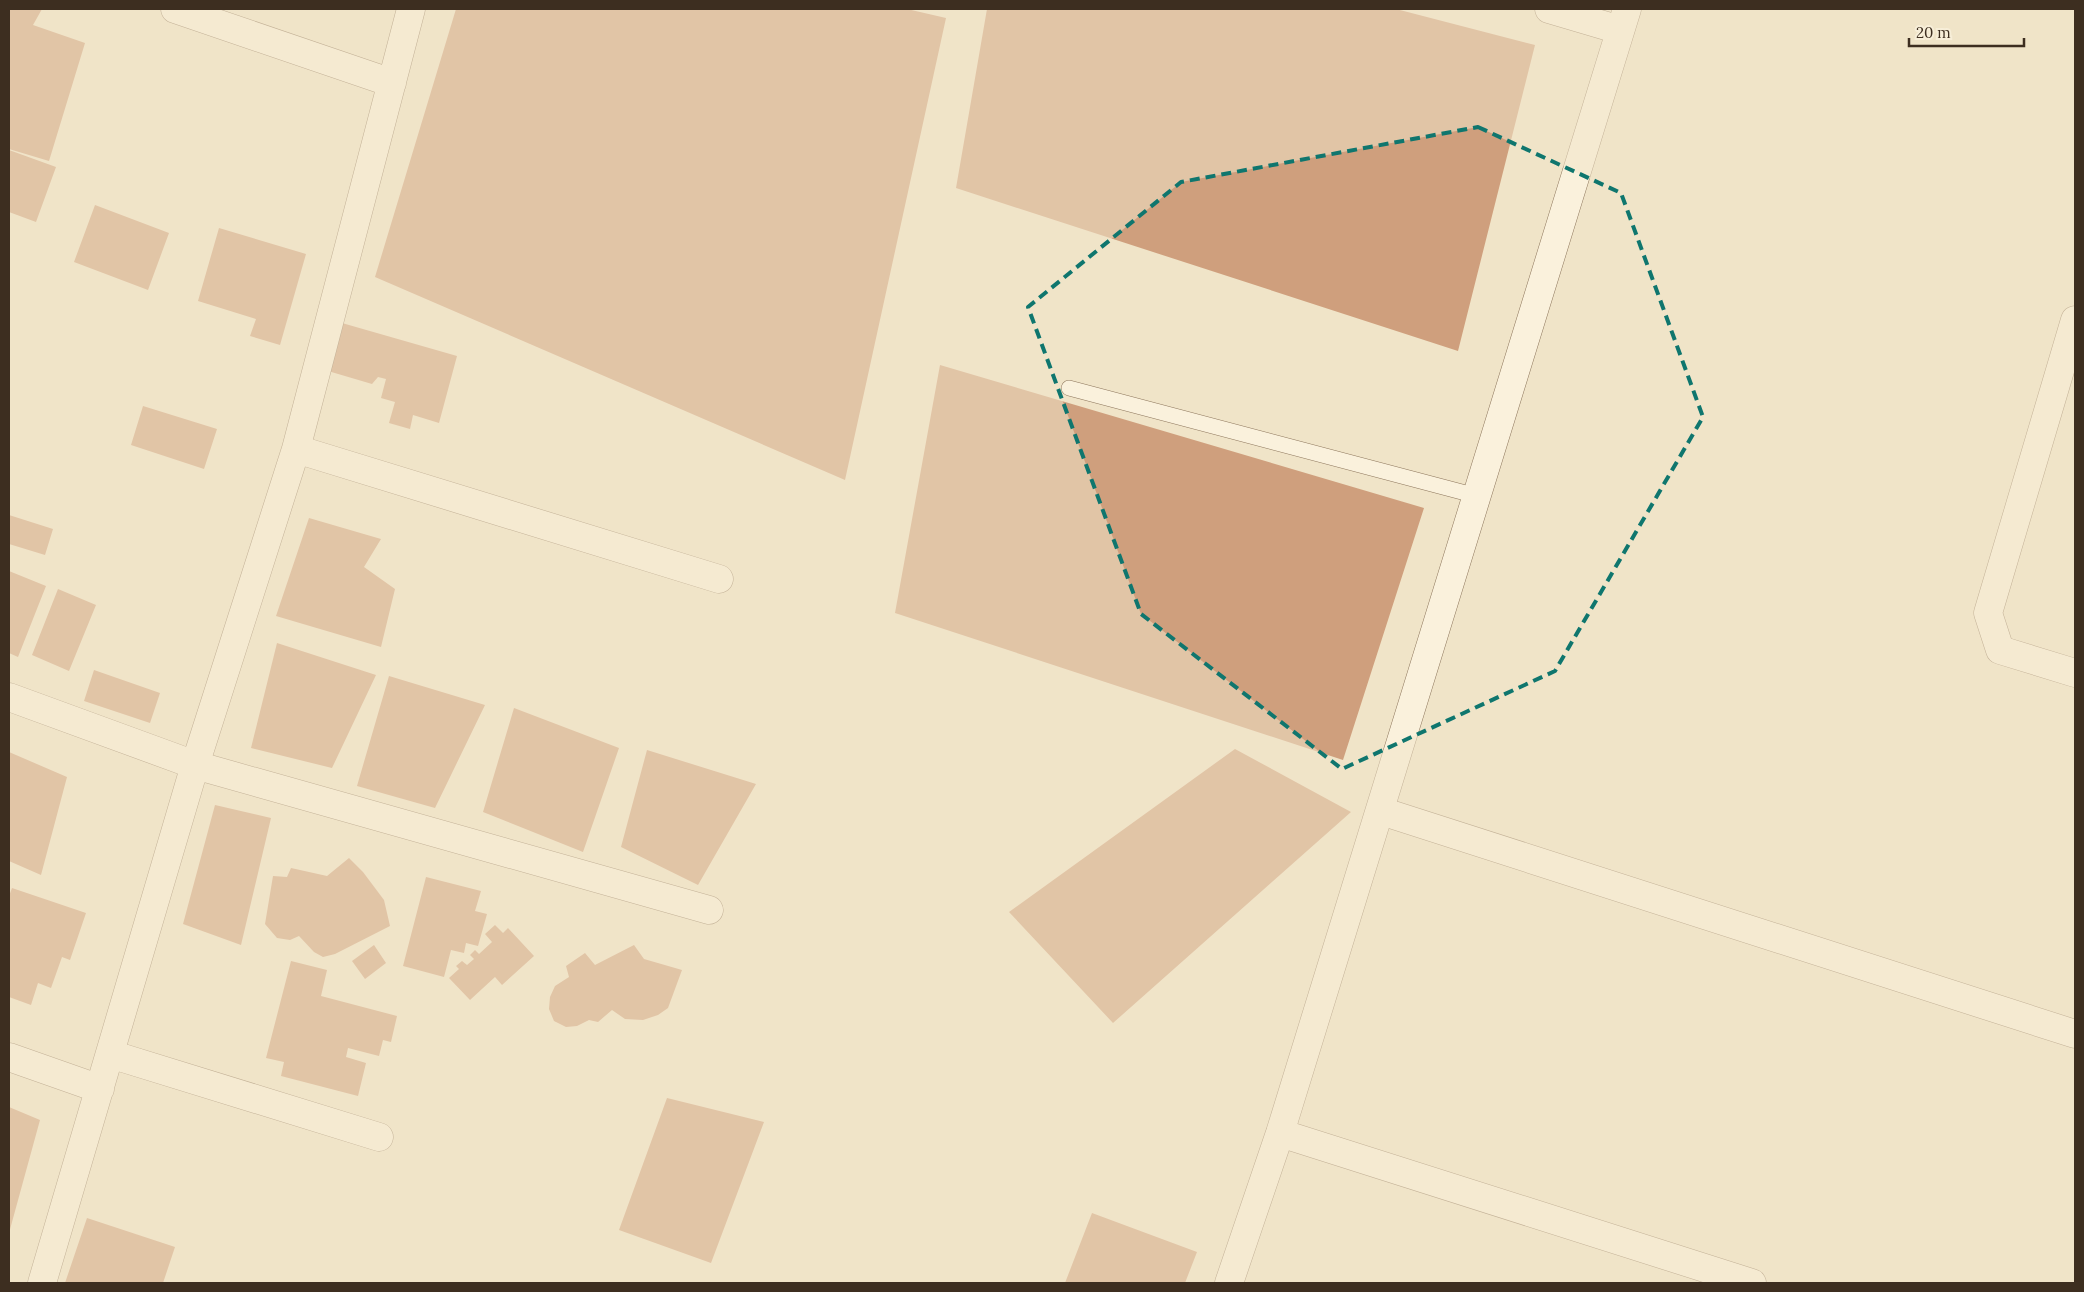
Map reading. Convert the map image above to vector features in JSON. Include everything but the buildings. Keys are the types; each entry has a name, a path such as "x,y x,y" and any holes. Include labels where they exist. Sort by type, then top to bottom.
{"street":[{"path":"175,9 392,83"},
{"path":"42,1283 195,765 296,449 411,9"},
{"path":"1229,1283 1280,1133 1381,811 1624,19 1549,9"},
{"path":"2075,320 1988,613 2000,650 2075,673"},
{"path":"296,449 719,579"},
{"path":"9,697 195,765 709,910"},
{"path":"1381,811 2075,1034"},
{"path":"110,1054 378,1137"},
{"path":"9,1057 100,1089"},
{"path":"1280,1133 1752,1283"}],"lane":[{"path":"1069,388 1477,496"}],"highlighted area":[{"path":"1478,127 1621,193 1703,417 1555,671 1342,769 1141,614 1028,307 1181,182"}]}
